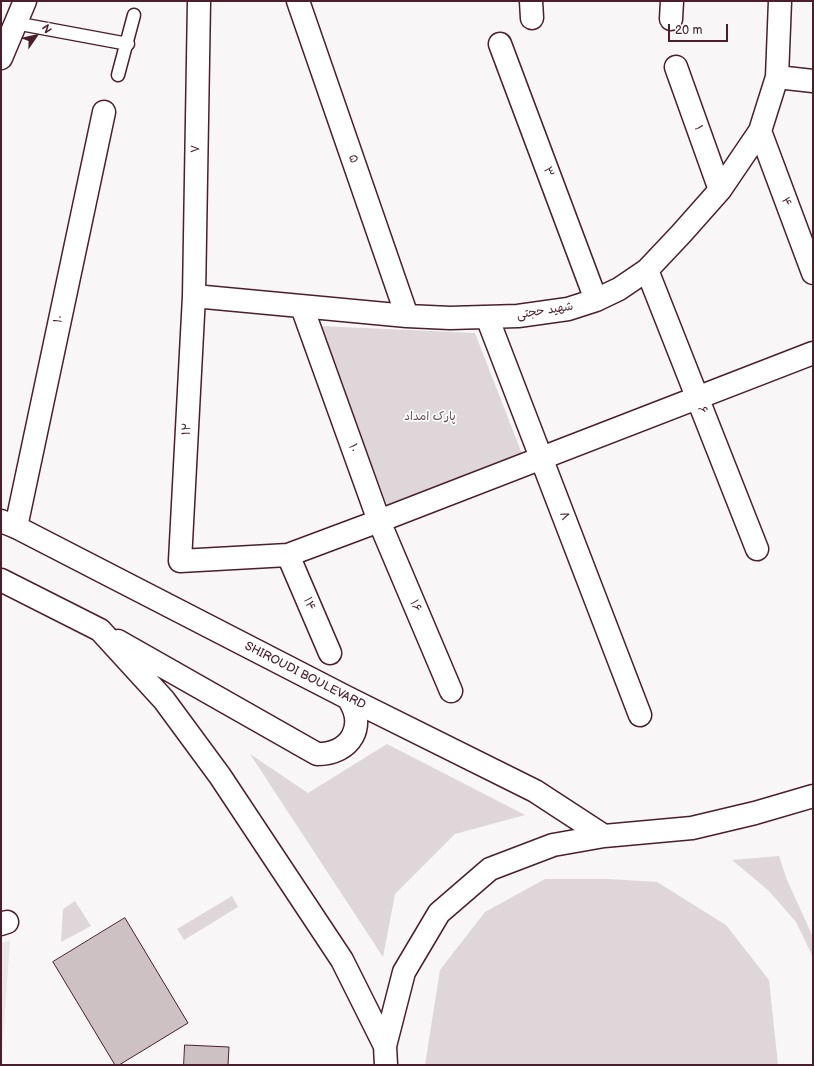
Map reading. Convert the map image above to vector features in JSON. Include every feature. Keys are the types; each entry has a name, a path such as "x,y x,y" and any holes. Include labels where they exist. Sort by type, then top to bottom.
{"street":[{"name":"۷","path":"194,296 198,1"},
{"name":"۵","path":"297,1 408,316"},
{"name":"شهید حجتی","path":"194,296 408,316 487,317 518,316 568,309 596,300 619,289 647,270 682,234 720,190 760,131 777,77 780,1"},
{"path":"1,58 19,8"},
{"name":"۳","path":"500,44 596,300"},
{"name":"۱","path":"676,67 720,190"},
{"path":"777,77 813,81"},
{"name":"۱۰","path":"8,524 104,112"},
{"name":"۴","path":"760,131 813,272"},
{"name":"۶","path":"647,270 757,549"},
{"name":"۱۲","path":"194,296 180,561 288,555"},
{"name":"۱۰","path":"302,307 379,522"},
{"name":"۸","path":"487,317 640,715"},
{"path":"288,555 379,522 813,353"},
{"name":"۱۶","path":"379,522 451,691"},
{"name":"SHIROUDI BOULEVARD","path":"8,524 348,698 535,791 604,836"},
{"name":"۱۴","path":"288,555 330,653"},
{"path":"1,580 100,630 317,754 327,754 337,751 346,745 352,737 356,727 356,717 354,707 348,698"},
{"path":"100,630 164,700 220,776 342,960 385,1055"},
{"path":"385,1055 404,972 439,914 490,869 553,845 604,836 692,828 755,813 813,796"}],"lane":[{"path":"19,8 128,44"},
{"path":"118,75 128,44 134,15"}],"shaded area":[{"path":"10,941 1,1065 1,943"}],"green space":[{"name":"پارک امداد","path":"319,326 475,333 524,459 389,510"},
{"path":"387,744 525,815 455,834 395,894 383,957 250,754 308,793"},
{"path":"779,856 787,880 813,937 813,957 796,922 769,891 732,860"},
{"path":"545,879 608,879 657,882 726,925 769,980 778,1065 425,1065 440,970 485,912"},
{"path":"232,896 238,907 184,940 177,929"},
{"path":"75,901 91,926 61,942 63,909"}],"building":[{"path":"125,918 188,1023 119,1065 115,1065 53,962"},
{"path":"185,1045 229,1047 228,1065 184,1065"}]}
